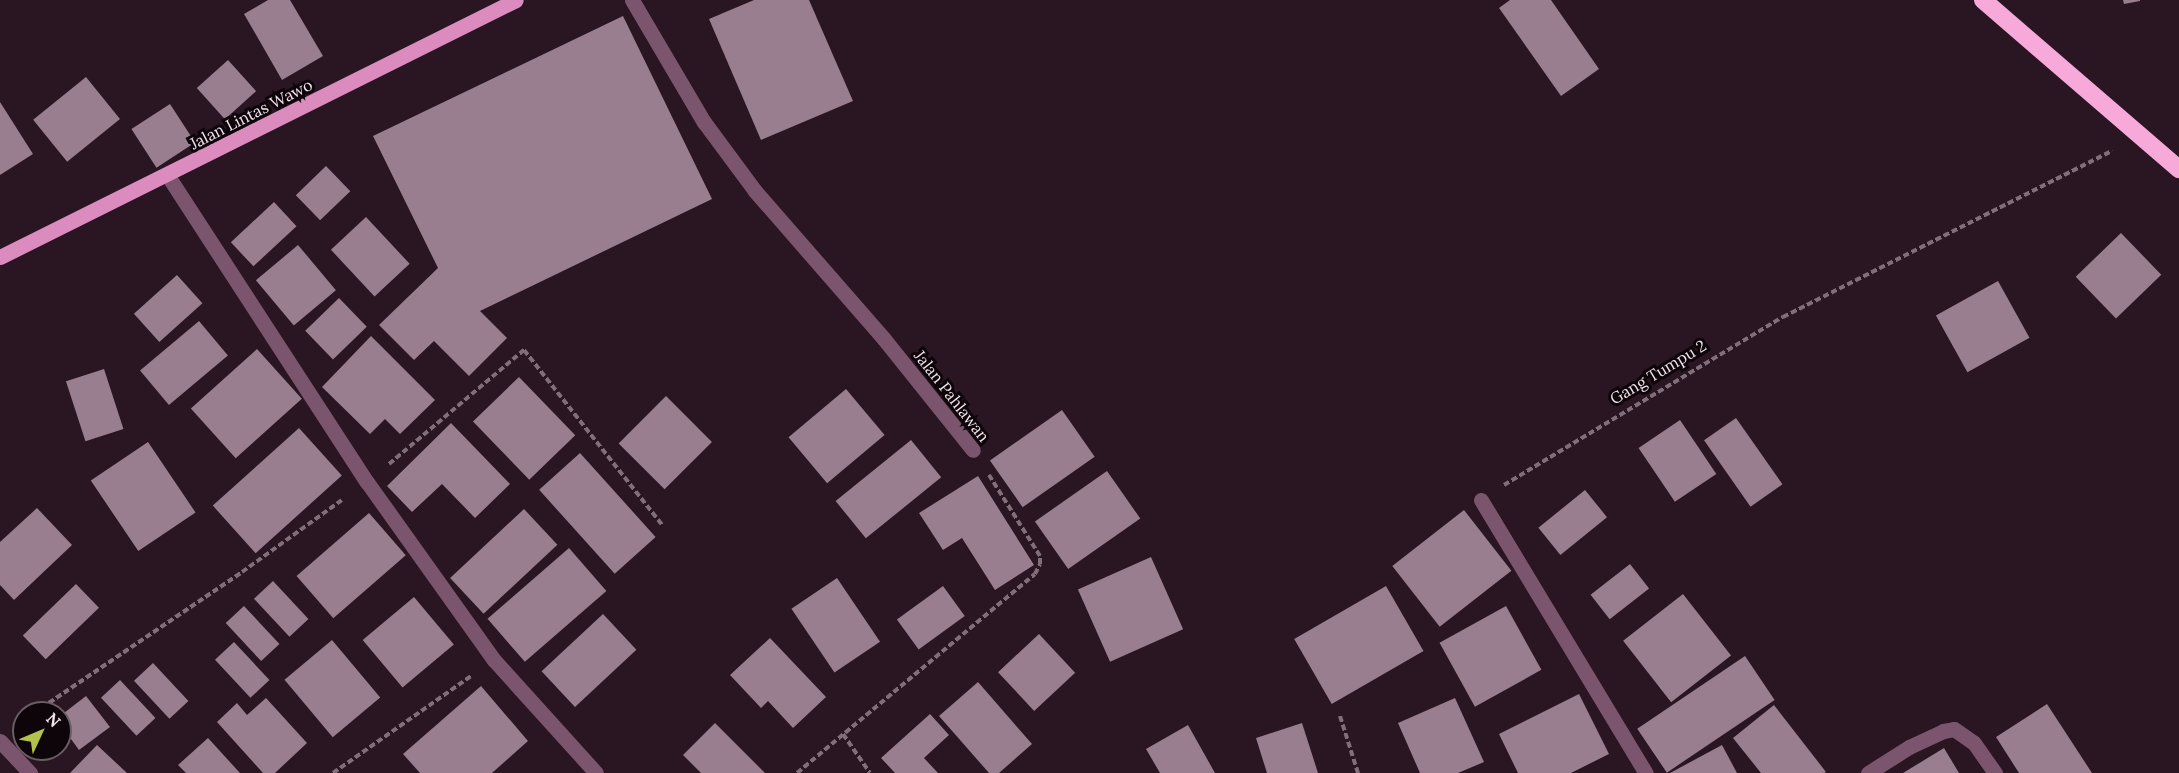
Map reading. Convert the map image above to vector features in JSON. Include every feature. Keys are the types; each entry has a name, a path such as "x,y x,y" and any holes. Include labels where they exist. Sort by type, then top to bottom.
{"highway":[{"path":"1983,0 2179,169"}],"main road":[{"name":"Jalan Lintas Wawo","path":"0,257 168,176 516,0"}],"street":[{"name":"Jalan Pahlawan","path":"632,0 704,122 755,191 884,339 973,450"},
{"path":"168,176 367,482 494,660 596,773"},
{"path":"1481,500 1646,773"},
{"path":"1868,773 1909,747 1943,731 1954,729 1974,743 1995,773"},
{"path":"0,741 30,773"}],"path":[{"name":"Gang Tumpu 2","path":"1481,500 1783,317 2142,136"},
{"name":"Jalan Pahlawan","path":"797,773 1035,574 1040,564 1034,546 973,450"},
{"path":"333,773 494,660"},
{"path":"1340,716 1358,773"},
{"path":"843,734 870,773"}],"building":[{"path":"268,0 290,0 323,56 282,80 244,14"},
{"path":"754,0 809,0 853,101 761,140 709,19"},
{"path":"1510,0 1551,0 1599,69 1561,96 1499,8"},
{"path":"2123,0 2140,0 2140,1 2124,4"},
{"path":"623,16 712,199 480,311 507,338 469,376 434,341 414,360 379,325 438,268 373,136"},
{"path":"228,60 256,91 225,119 197,88"},
{"path":"86,77 120,119 67,162 33,120"},
{"path":"0,102 33,154 0,175"},
{"path":"170,104 195,143 156,168 131,129"},
{"path":"326,166 350,191 320,220 296,195"},
{"path":"274,202 297,226 253,266 231,242"},
{"path":"366,217 410,264 375,297 331,250"},
{"path":"2121,233 2161,275 2116,318 2076,277"},
{"path":"298,245 336,290 294,326 256,280"},
{"path":"177,275 202,303 159,342 134,314"},
{"path":"1998,281 2030,338 1967,372 1936,315"},
{"path":"339,298 367,327 333,359 305,331"},
{"path":"199,321 228,355 169,405 140,370"},
{"path":"371,336 435,400 400,434 385,419 370,434 322,387"},
{"path":"257,349 302,399 236,458 191,409"},
{"path":"104,369 123,429 85,441 66,381"},
{"path":"519,377 575,435 529,480 473,421"},
{"path":"846,389 885,435 827,483 789,437"},
{"path":"666,396 712,442 665,489 619,443"},
{"path":"1062,410 1095,457 1023,507 990,460"},
{"path":"1736,418 1782,484 1751,507 1704,440"},
{"path":"1680,420 1716,474 1675,502 1639,448"},
{"path":"451,423 510,484 475,518 442,484 412,512 387,486"},
{"path":"299,428 342,476 256,553 213,506"},
{"path":"911,440 941,477 866,538 836,501"},
{"path":"148,442 196,512 138,551 91,481"},
{"path":"580,453 656,537 615,574 539,490"},
{"path":"1107,471 1140,519 1068,569 1035,521"},
{"path":"978,476 1034,565 995,590 962,538 943,550 919,513"},
{"path":"1585,490 1607,517 1560,555 1538,528"},
{"path":"37,508 72,545 14,600 0,585 0,542"},
{"path":"524,509 557,545 484,614 450,578"},
{"path":"1464,510 1511,571 1440,627 1392,566"},
{"path":"369,513 406,555 333,618 297,576"},
{"path":"569,548 606,591 525,662 487,619"},
{"path":"1151,557 1183,629 1110,662 1078,590"},
{"path":"1630,564 1649,588 1610,619 1591,595"},
{"path":"837,578 880,642 834,673 791,609"},
{"path":"273,581 308,619 289,637 254,599"},
{"path":"76,584 99,608 46,659 23,635"},
{"path":"943,586 965,616 919,649 897,620"},
{"path":"1386,586 1424,651 1332,704 1294,639"},
{"path":"1683,594 1731,655 1671,702 1623,641"},
{"path":"414,597 454,644 403,688 363,640"},
{"path":"244,606 279,644 261,661 226,623"},
{"path":"1506,606 1541,670 1475,707 1440,643"},
{"path":"603,614 636,650 575,707 542,671"},
{"path":"1039,634 1075,673 1034,711 998,672"},
{"path":"770,638 826,697 793,728 768,701 761,708 730,675"},
{"path":"332,640 380,697 333,737 285,680"},
{"path":"234,642 269,680 250,698 215,660"},
{"path":"1745,656 1775,700 1667,773 1637,729"},
{"path":"153,663 188,701 169,719 134,681"},
{"path":"120,680 155,718 136,736 101,698"},
{"path":"978,682 1032,744 999,773 989,773 939,716"},
{"path":"481,686 528,741 492,773 420,773 403,754"},
{"path":"1579,694 1609,754 1571,773 1518,773 1499,734"},
{"path":"86,696 110,727 79,750 72,740 72,707"},
{"path":"266,698 307,743 275,773 263,773 217,722 237,703 247,715"},
{"path":"1455,698 1484,762 1458,773 1420,773 1398,723"},
{"path":"2047,704 2092,773 2019,773 1996,737"},
{"path":"1774,705 1826,772 1761,773 1733,738"},
{"path":"930,714 949,735 924,758 938,773 895,773 881,758"},
{"path":"715,723 765,773 701,773 683,755"},
{"path":"1302,723 1318,773 1267,773 1256,738"},
{"path":"1188,725 1215,773 1160,773 1146,749"},
{"path":"208,738 240,773 186,773 178,765"},
{"path":"97,745 127,773 70,773"},
{"path":"1722,745 1737,773 1670,773"},
{"path":"1944,748 1959,773 1903,773"}]}
